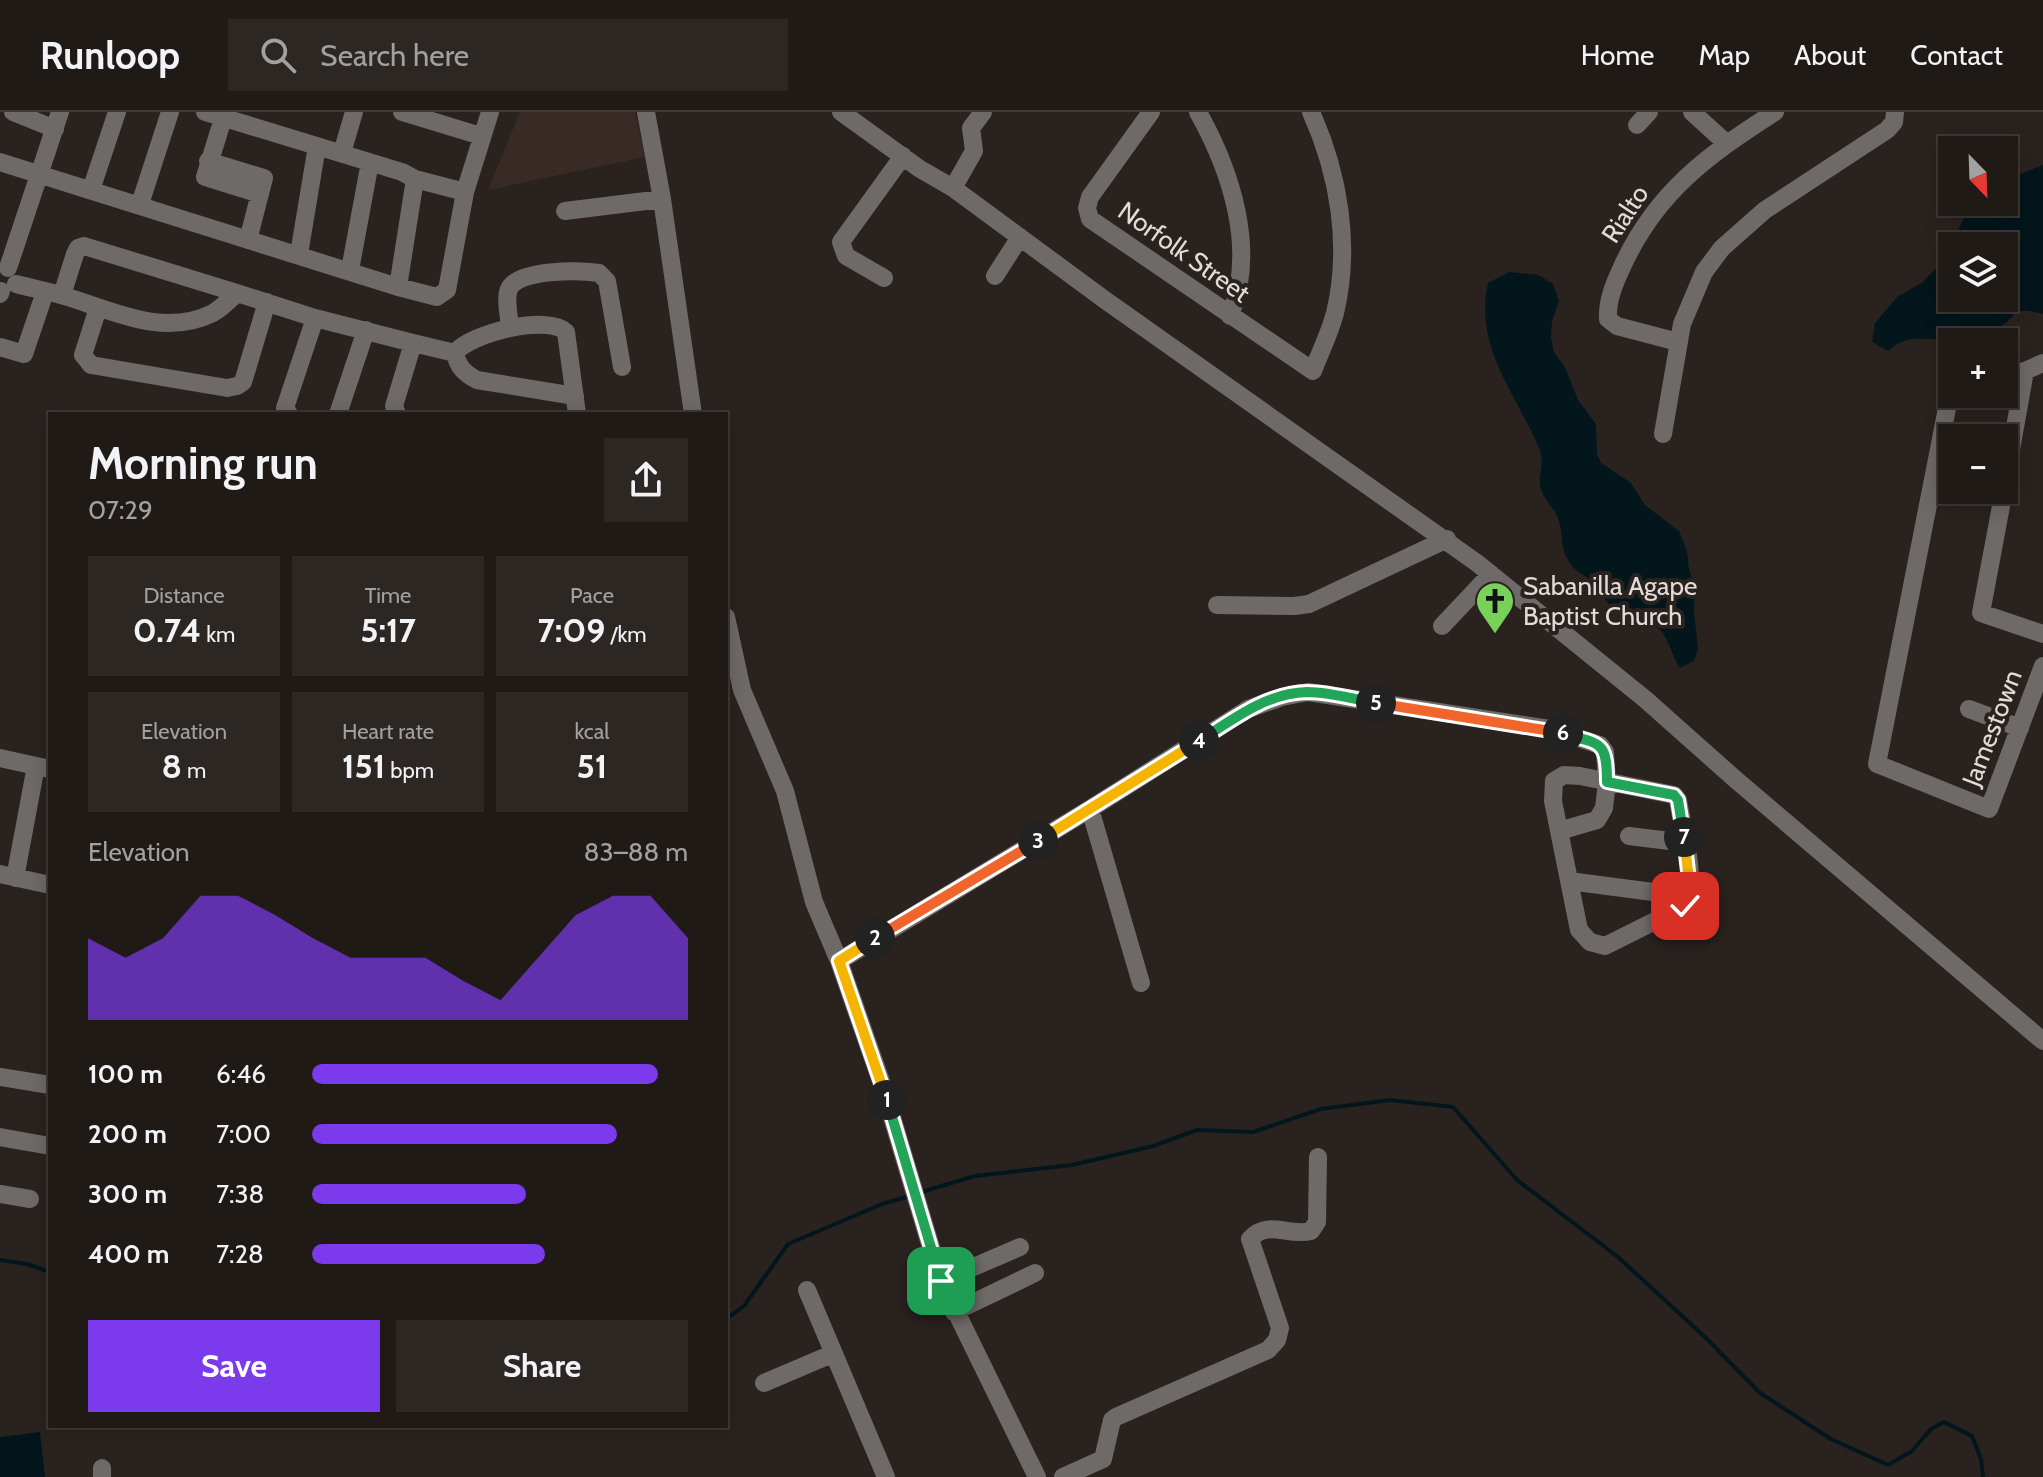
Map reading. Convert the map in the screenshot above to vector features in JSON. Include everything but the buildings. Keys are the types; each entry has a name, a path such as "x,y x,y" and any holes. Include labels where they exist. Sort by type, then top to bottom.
{"street":[{"path":"13,112 57,121 4,283 54,294 140,321 178,322 216,312 237,293"},
{"path":"91,190 117,112"},
{"path":"140,204 170,112"},
{"path":"205,112 224,115 402,172 415,179 465,192"},
{"path":"342,153 354,112"},
{"path":"402,112 481,136"},
{"path":"0,162 437,297 447,290 465,192 490,112"},
{"path":"646,112 662,199 693,412"},
{"path":"841,112 1447,539 1645,699 1726,772 2043,1041"},
{"path":"953,188 974,151 971,128 983,112"},
{"name":"Norfolk Street","path":"1151,112 1090,197 1087,208 1090,219 1313,371 1334,315 1340,281 1341,244 1340,206 1332,168 1311,112"},
{"path":"1198,112 1217,146 1239,223 1239,284 1230,316"},
{"path":"1692,112 1726,143"},
{"name":"Rialto","path":"1678,342 1617,326 1608,319 1608,306 1631,246 1662,200 1726,143 1775,112"},
{"path":"1663,434 1678,342 1704,272 1722,248 1765,210 1887,130 1894,122 1895,112"},
{"path":"206,169 224,115"},
{"path":"299,254 317,146"},
{"path":"884,278 846,256 841,242 903,156"},
{"path":"350,270 370,162"},
{"path":"206,169 264,178 248,240"},
{"path":"206,169 260,194"},
{"path":"398,287 415,179"},
{"path":"565,211 662,199"},
{"path":"995,276 1020,237"},
{"path":"0,347 30,354 54,294 78,248 84,246 315,318 455,353"},
{"path":"510,327 508,296 515,281 527,275 599,273 607,281 622,367"},
{"path":"98,308 83,355 91,365 227,388 243,382 267,302"},
{"path":"288,412 285,408 315,318"},
{"path":"510,327 563,328 576,405 477,380 457,364 455,353 470,340 510,327"},
{"path":"339,412 366,330"},
{"path":"396,412 394,406 413,343"},
{"path":"2018,373 2043,363"},
{"path":"2016,424 2025,371"},
{"name":"Jamestown","path":"1946,408 1877,764 1989,809 2043,666"},
{"path":"2001,504 1981,613 2043,634"},
{"path":"1217,605 1309,604 1447,539"},
{"path":"1442,626 1491,574"},
{"path":"728,626 742,690 785,791 814,902 839,961 883,1087 941,1281 1037,1477"},
{"path":"839,961 1248,709 1308,692 1550,729 1600,745 1605,752 1607,782 1604,808 1597,820 1559,831"},
{"path":"1969,709 2020,728"},
{"path":"0,758 43,767 8,876 48,885"},
{"path":"1564,775 1607,782 1674,795 1678,800 1691,897 1677,911 1605,946 1590,942 1579,930 1553,801 1554,781 1564,775"},
{"path":"1090,809 1141,983"},
{"path":"1629,836 1686,843"},
{"path":"1569,881 1691,897"},
{"path":"0,1077 48,1085"},
{"path":"0,1137 48,1146"},
{"path":"1063,1477 1103,1459 1112,1420 1116,1417 1268,1350 1277,1340 1280,1328 1250,1239 1256,1232 1270,1227 1301,1234 1311,1231 1317,1222 1318,1157"},
{"path":"0,1194 30,1199"},
{"path":"941,1281 1020,1247"},
{"path":"954,1312 1035,1273"},
{"path":"807,1290 886,1477"},
{"path":"764,1383 832,1354"}],"shaded area":[{"path":"520,112 635,112 645,157 488,190"},
{"path":"2043,165 2043,314 2018,312 2018,232 1957,232 1965,216 2018,216 2018,175"},
{"path":"1938,266 1938,312 2018,312 1998,328 1938,328 1938,339 1906,340 1888,351 1872,342 1875,323 1897,297 1923,282"},
{"path":"1509,272 1538,275 1553,284 1559,301 1552,321 1554,352 1565,367 1578,400 1596,424 1597,454 1601,463 1631,483 1645,505 1679,531 1695,586 1698,649 1694,661 1680,668 1660,630 1643,618 1608,603 1595,583 1573,567 1565,552 1557,516 1541,489 1542,458 1539,448 1499,368 1487,328 1485,306 1488,283"},
{"path":"40,1432 45,1477 0,1477 0,1437"}],"waterway":[{"path":"918,1193 975,1176 1072,1165 1153,1146 1197,1130 1253,1132 1321,1109 1390,1100 1453,1107 1517,1180 1618,1257 1705,1337 1760,1393 1831,1439 1888,1465 1912,1451 1931,1429 1944,1422 1972,1436 1981,1459 1983,1477"},
{"path":"728,1318 744,1306 788,1244 882,1204 910,1196"},
{"path":"0,1260 48,1271"}],"place":[{"name":"Sabanilla Agape Baptist Church","path":"1495,635"}],"route":[{"path":"941,1281 883,1087 839,961 1248,709 1308,692 1550,729 1600,745 1605,752 1607,782 1674,795 1678,800 1691,897 1685,906"}]}
